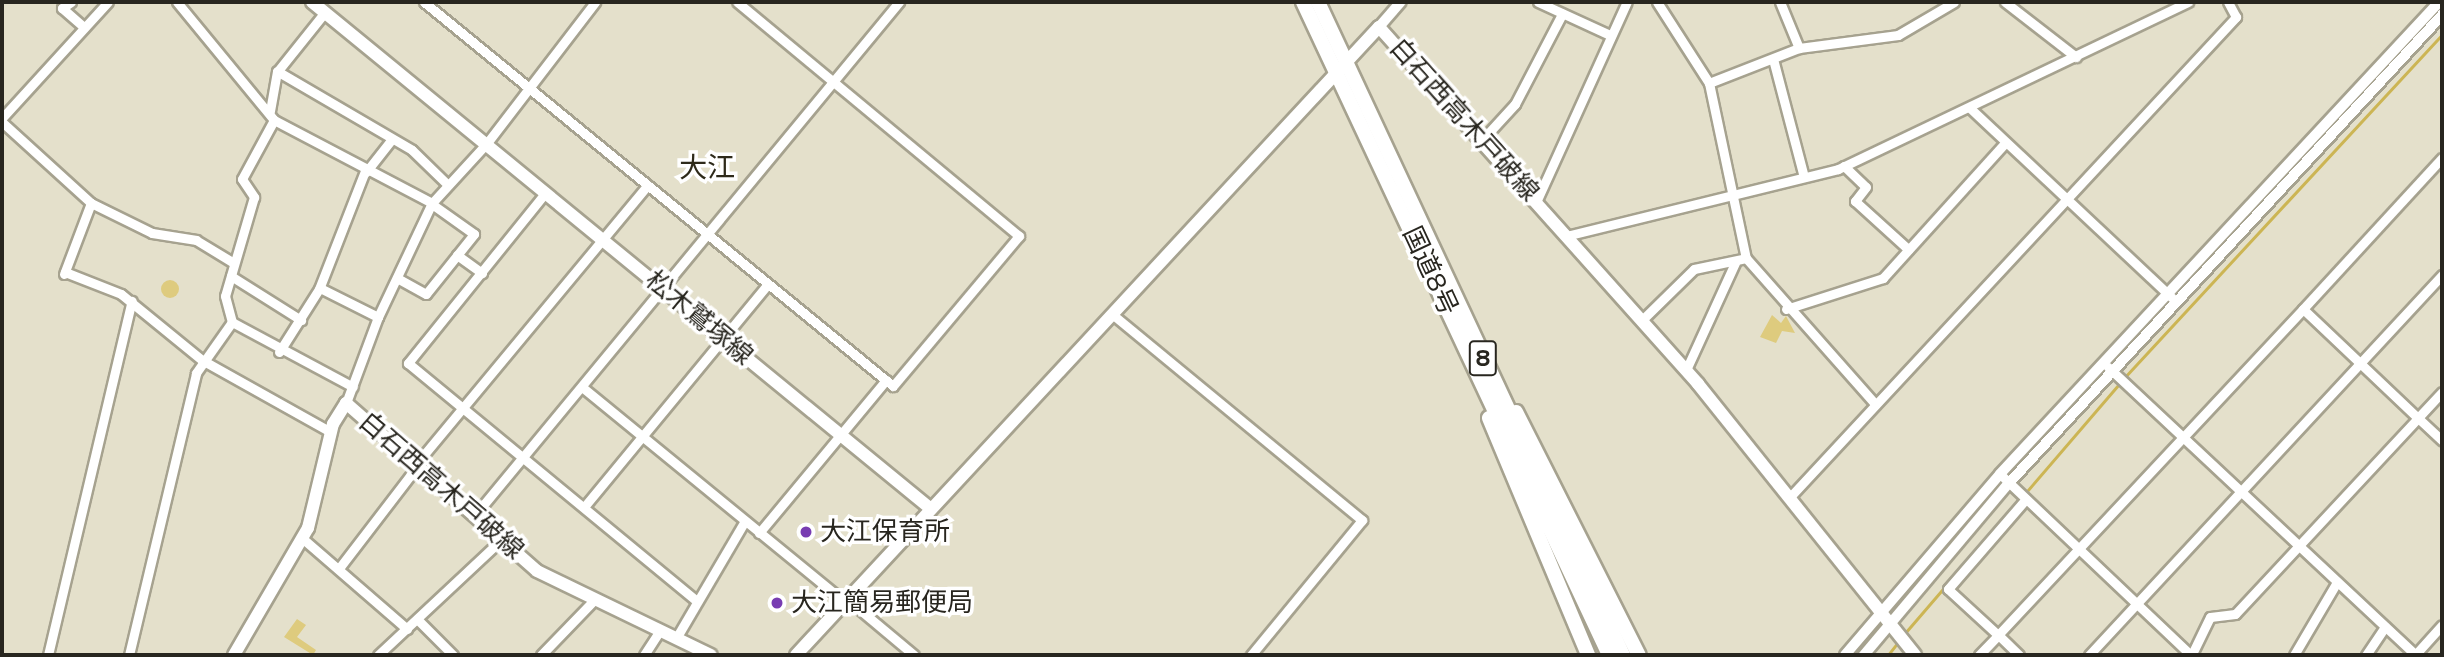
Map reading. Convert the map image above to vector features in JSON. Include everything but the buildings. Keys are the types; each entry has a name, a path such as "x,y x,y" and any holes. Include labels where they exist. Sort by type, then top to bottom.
{"highway":[{"name":"国道8号","path":"1303,2 1609,655"},
{"name":"国道8号","path":"1318,2 1348,58 1493,379 1623,655"},
{"path":"1467,350 1496,442 1588,655"},
{"path":"1493,379 1526,427 1639,655"}],"main road":[{"name":"松木鷲塚線","path":"312,2 931,509"},
{"name":"白石西高木戸破線","path":"931,509 1376,29 1570,235 1643,319 1914,655"},
{"name":"白石西高木戸破線","path":"234,655 302,538 331,432 346,403 537,571 660,630 678,635 711,655"},
{"path":"796,655 931,509"}],"street":[{"path":"71,2 62,8 84,27"},
{"path":"108,2 2,120 90,203 152,233 196,240 234,263"},
{"path":"177,2 272,116 365,171 432,204 474,234 426,295 397,278"},
{"path":"424,2 893,386 1019,236 737,2"},
{"path":"346,403 378,317 432,204 487,143 595,2"},
{"path":"475,515 899,2"},
{"path":"1376,29 1401,2"},
{"path":"1538,2 1608,34"},
{"path":"1537,200 1608,34 1627,2"},
{"path":"1657,2 1709,83 1746,258 1786,309 1875,404"},
{"path":"1780,2 1800,48"},
{"path":"1709,83 1800,48 1898,35 1954,2"},
{"path":"2005,2 2076,57"},
{"path":"1570,235 1844,166 2188,2"},
{"path":"1789,498 2236,17 2228,2"},
{"path":"1845,655 2000,474 2107,367 2439,2"},
{"path":"325,12 277,71 272,116 242,179 254,203 225,296 232,322 279,352 353,387"},
{"path":"1482,140 1515,104 1562,14"},
{"path":"2171,298 2442,15"},
{"path":"1773,59 1804,177"},
{"path":"277,71 392,139 448,185"},
{"path":"1970,108 2171,298"},
{"path":"279,352 320,288 365,171 392,139"},
{"path":"1786,309 1875,282 2005,143"},
{"path":"1979,655 2442,159"},
{"path":"1844,166 1866,187 1855,201 1908,249"},
{"path":"340,567 418,464 648,185"},
{"path":"546,192 408,363 696,600"},
{"path":"90,203 65,273 132,301 202,360 331,432"},
{"path":"457,255 482,273"},
{"path":"1643,319 1694,269 1735,263 1746,258"},
{"path":"1686,370 1735,263"},
{"path":"2089,655 2442,275"},
{"path":"231,276 301,320"},
{"path":"584,508 767,285"},
{"path":"320,288 378,317"},
{"path":"48,655 132,301"},
{"path":"2302,309 2442,440"},
{"path":"1112,314 1362,520 1251,655"},
{"path":"129,655 202,360 232,322"},
{"path":"2107,367 2186,435 2415,655 2442,625"},
{"path":"1864,655 2107,367"},
{"path":"759,533 886,380"},
{"path":"582,387 759,533 914,655"},
{"path":"2000,474 2191,654 2210,617 2235,614 2442,392"},
{"path":"2019,655 1948,589 2026,499"},
{"path":"678,635 696,600 745,521"},
{"path":"302,538 340,567 407,629"},
{"path":"377,655 501,540"},
{"path":"2294,655 2337,582"},
{"path":"541,655 595,599"},
{"path":"416,619 453,655"},
{"path":"2366,655 2385,627"},
{"path":"644,655 660,630"}],"shaded area":[{"path":"170,280 176,283 179,289 176,295 170,298 164,295 161,289 164,283"},
{"path":"1772,315 1781,323 1786,316 1795,333 1782,331 1776,343 1760,337"},
{"path":"297,619 306,625 297,637 316,650 313,655 284,637"}],"waterway":[{"path":"2124,378 2442,35"},
{"path":"1905,633 2120,383"},
{"path":"1888,655 1899,641"}],"place":[{"name":"大江保育所","path":"806,532"},
{"name":"大江簡易郵便局","path":"777,603"}],"district":[{"name":"大江","path":"707,167"}]}
